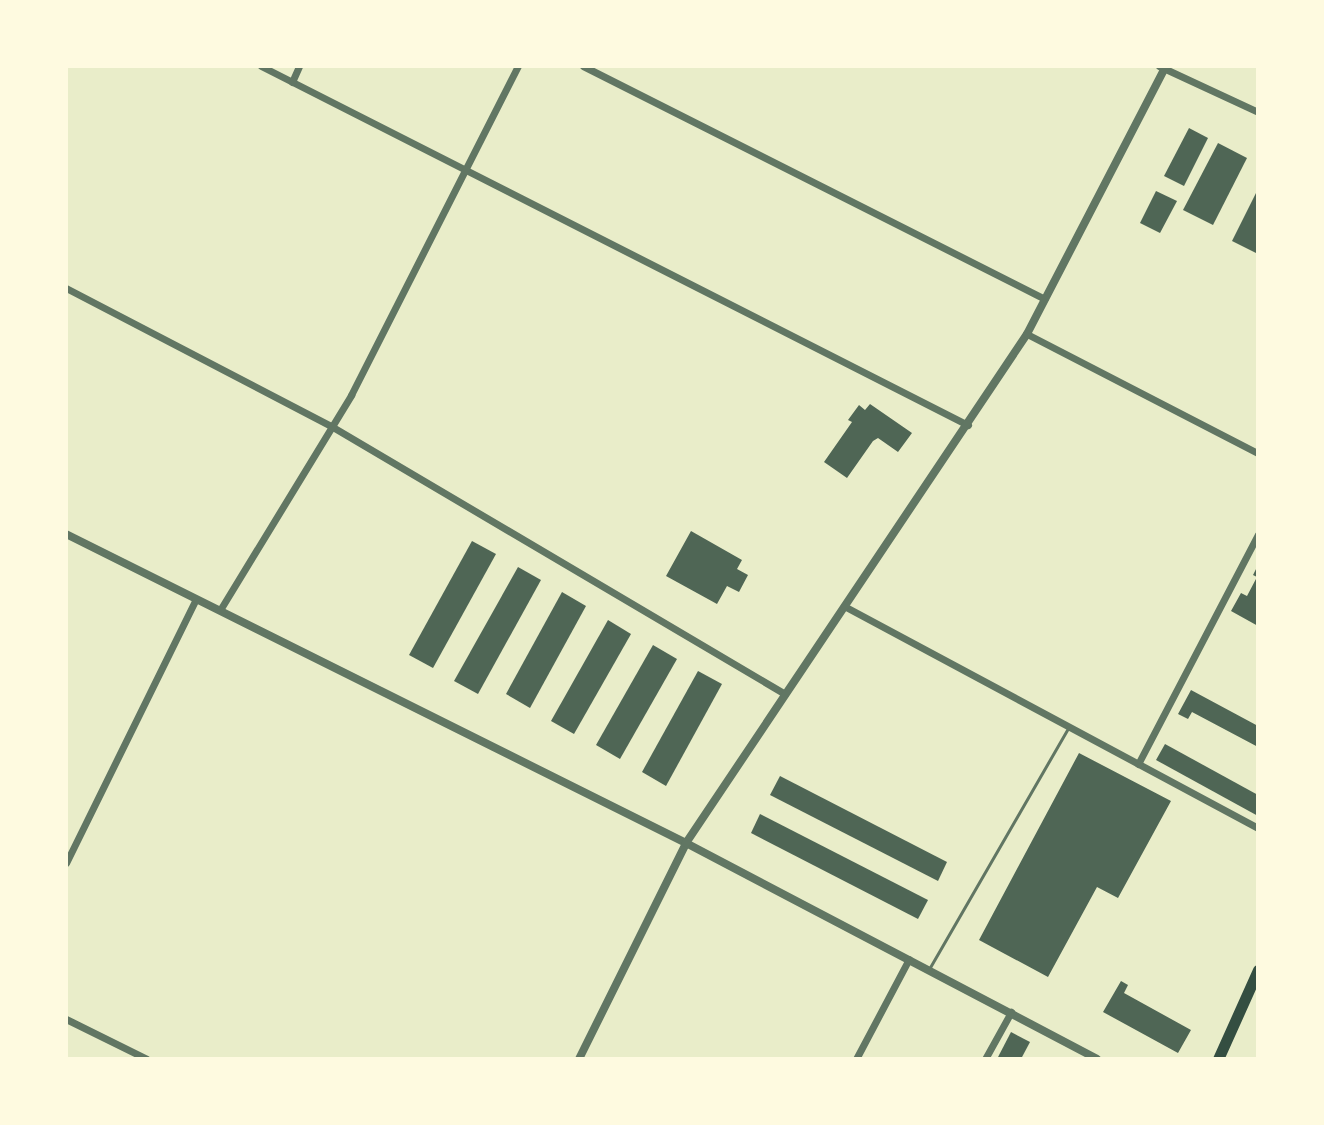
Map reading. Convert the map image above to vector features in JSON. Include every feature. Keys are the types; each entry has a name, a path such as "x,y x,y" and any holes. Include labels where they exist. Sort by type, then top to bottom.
{"main road":[{"path":"1218,1059 1258,970"}],"street":[{"path":"261,66 968,425"},
{"path":"292,82 299,66"},
{"path":"220,610 331,426 518,66"},
{"path":"583,66 1045,299"},
{"path":"579,1059 686,843 1027,334 1163,67 1258,112"},
{"path":"66,288 331,426 785,694"},
{"path":"1027,334 1258,453"},
{"path":"66,534 686,843 1097,1059"},
{"path":"1138,764 1258,534"},
{"path":"66,863 196,599"},
{"path":"844,606 1258,828"},
{"path":"856,1059 909,959"},
{"path":"985,1059 1011,1012"},
{"path":"66,1019 147,1059"}],"lane":[{"path":"929,969 1069,727"}],"building":[{"path":"1189,128 1208,138 1184,186 1164,176"},
{"path":"1218,143 1247,158 1213,225 1183,210"},
{"path":"1258,189 1258,254 1232,241"},
{"path":"1156,191 1177,201 1160,233 1140,223"},
{"path":"870,404 912,433 898,452 878,438 873,441 847,478 824,462 852,422 848,420 859,405 865,410"},
{"path":"691,531 742,560 737,569 748,575 739,592 727,586 717,604 666,576"},
{"path":"472,541 496,554 433,668 409,655"},
{"path":"1258,565 1258,626 1231,611 1241,593 1247,596 1257,577 1253,575"},
{"path":"518,567 541,580 478,694 454,681"},
{"path":"562,592 586,606 530,708 506,694"},
{"path":"608,620 631,634 574,734 551,721"},
{"path":"653,645 677,659 620,759 596,745"},
{"path":"698,671 722,684 666,786 642,772"},
{"path":"1191,690 1258,726 1258,747 1192,712 1188,719 1178,714"},
{"path":"1165,744 1258,795 1258,816 1156,760"},
{"path":"1079,753 1171,801 1118,898 1097,887 1048,977 979,940"},
{"path":"780,776 947,862 938,881 770,795"},
{"path":"760,814 928,900 918,919 751,833"},
{"path":"1121,981 1128,985 1124,993 1191,1030 1178,1053 1103,1012"},
{"path":"1011,1032 1030,1042 1021,1059 997,1059"}]}
